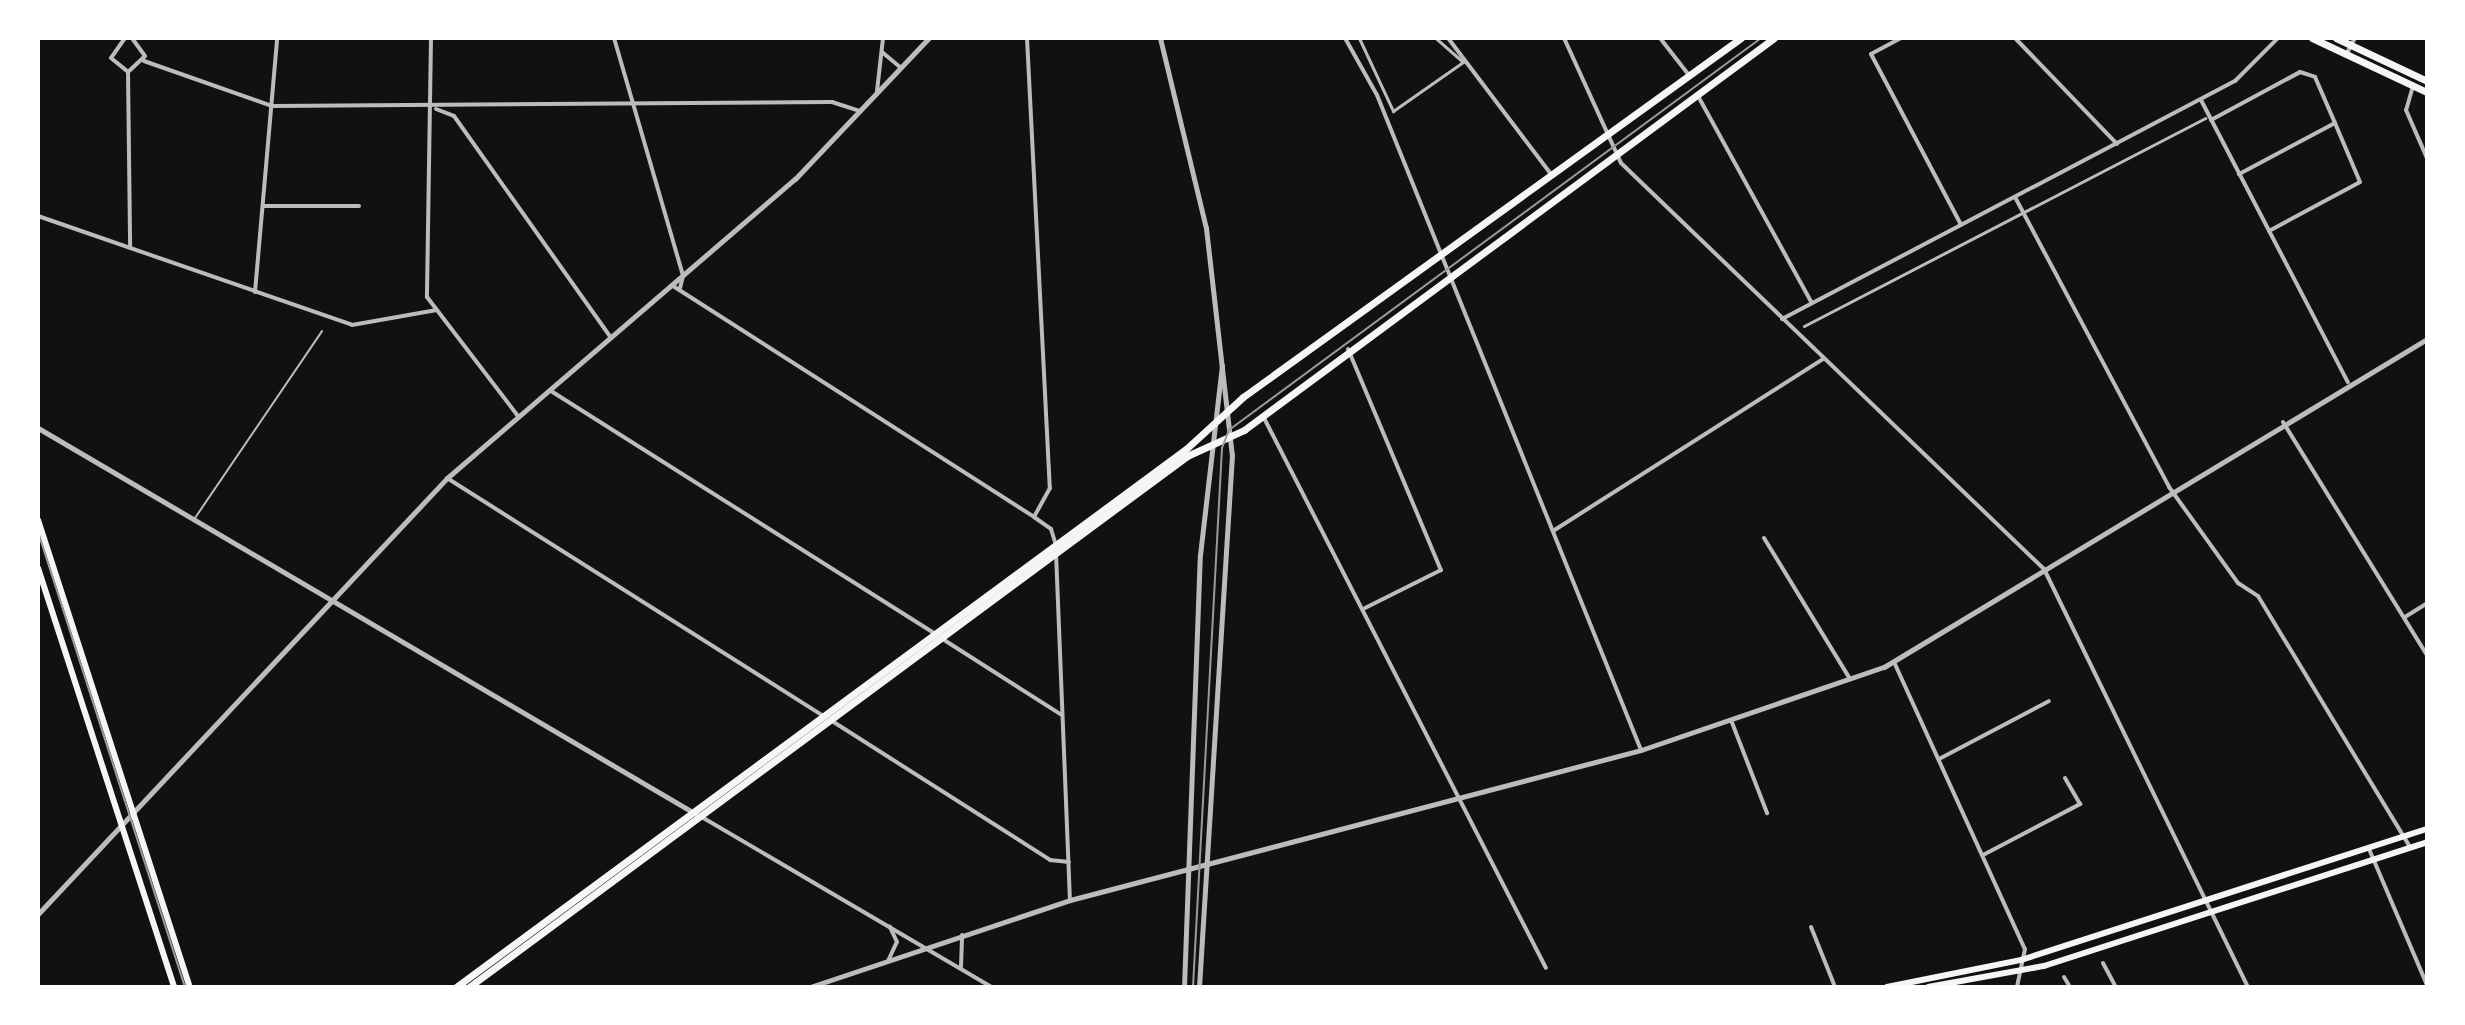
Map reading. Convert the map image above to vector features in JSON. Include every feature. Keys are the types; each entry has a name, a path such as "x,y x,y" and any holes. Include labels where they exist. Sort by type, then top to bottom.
{"main road":[{"path":"939,636 1214,425 1229,409 1550,173 1741,38"},
{"path":"456,987 1187,456 1207,451 1231,438 1774,38"},
{"path":"2312,38 2427,92"},
{"path":"2336,38 2353,42 2427,81"},
{"path":"38,520 190,987"},
{"path":"38,568 174,987"},
{"path":"469,987 697,814"},
{"path":"1887,987 2021,960 2427,829"},
{"path":"1928,987 2019,972 2427,842"}],"street":[{"path":"125,38 111,58 128,72 130,248"},
{"path":"132,38 145,50 144,61"},
{"path":"255,292 277,38"},
{"path":"431,38 427,297 520,418"},
{"path":"614,38 683,276 680,288"},
{"path":"877,93 883,38"},
{"path":"38,914 447,478 795,179 929,38"},
{"path":"1027,38 1050,488 1034,517"},
{"path":"1160,38 1206,228 1231,438 1210,863 1199,987"},
{"path":"1345,38 1360,54 1641,750"},
{"path":"1359,38 1393,111 1463,62 1435,38"},
{"path":"1448,38 1550,173"},
{"path":"1564,38 1616,153 1823,359 2044,569 2248,987"},
{"path":"1660,38 1690,76"},
{"path":"1901,38 1871,54 1961,225"},
{"path":"2015,38 2117,144"},
{"path":"1782,319 2201,100 2256,66 2278,38"},
{"path":"2346,54 2353,42"},
{"path":"882,50 901,68"},
{"path":"128,72 144,61"},
{"path":"144,61 272,106 634,107 832,102 859,111"},
{"path":"1804,326 2208,119 2309,72 2360,182 2269,231"},
{"path":"2414,86 2406,110 2427,158"},
{"path":"1698,96 1812,303"},
{"path":"2201,100 2208,119 2348,382"},
{"path":"430,107 454,116 611,339"},
{"path":"2239,174 2335,123"},
{"path":"2015,197 2173,489 2238,583 2258,596 2407,836 2410,847"},
{"path":"264,206 359,206"},
{"path":"38,216 359,327 437,310"},
{"path":"672,286 680,288 1034,517 1056,544 1054,581 1070,900"},
{"path":"810,987 1070,900 1641,750 1894,662 2348,382 2427,339"},
{"path":"1348,349 1441,570 1365,608"},
{"path":"1553,531 1823,359"},
{"path":"1184,987 1186,870 1207,451 1214,425 1222,365"},
{"path":"551,391 1063,715"},
{"path":"1261,415 1273,424 1546,968"},
{"path":"2283,422 2427,655"},
{"path":"38,428 991,987"},
{"path":"447,478 1050,860 1069,862"},
{"path":"1764,538 1850,679"},
{"path":"2405,617 2427,603"},
{"path":"1894,662 2025,949 2017,987"},
{"path":"1939,759 2049,701"},
{"path":"1731,720 1767,813"},
{"path":"1983,855 2080,804 2065,778"},
{"path":"2369,849 2427,985"},
{"path":"888,926 897,942 888,961"},
{"path":"1811,927 1835,987"},
{"path":"963,934 958,965 976,978"},
{"path":"2103,963 2116,987"},
{"path":"2064,977 2070,987"}],"lane":[{"path":"194,519 322,331"}],"tram line":[{"path":"1193,987 1222,448 1229,430 1761,38"},
{"path":"38,532 185,987"}]}
